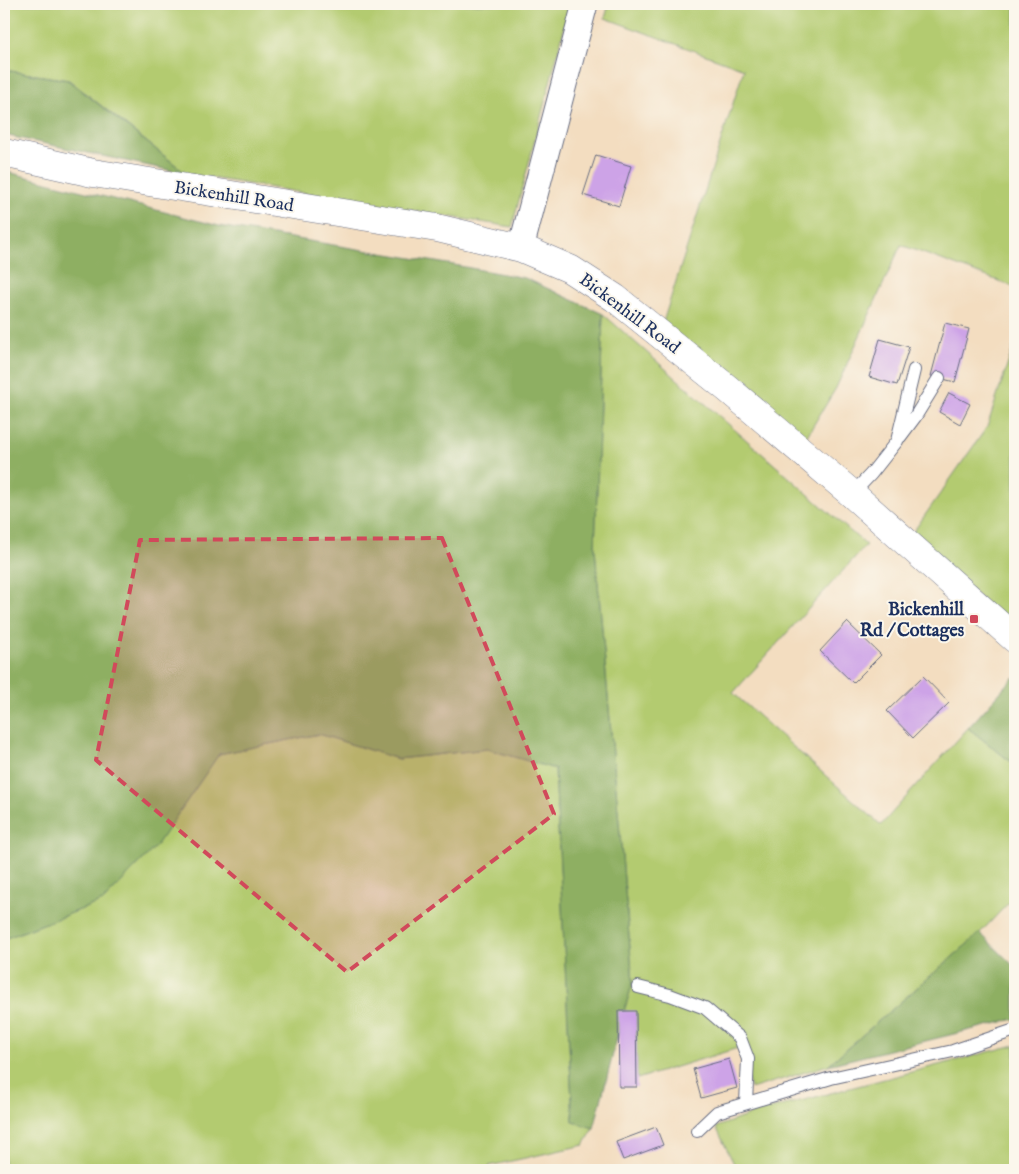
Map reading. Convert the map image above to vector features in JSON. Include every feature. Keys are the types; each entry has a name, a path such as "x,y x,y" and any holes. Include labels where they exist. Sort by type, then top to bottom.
{"street":[{"path":"521,248 585,4"},
{"name":"Bickenhill Road","path":"4,153 94,173 437,228 521,248 570,269 615,298 728,389 852,494 1015,639"}],"lane":[{"path":"897,441 914,370"},
{"path":"852,494 871,474 915,417 938,378"},
{"path":"638,988 670,995 705,1008 740,1038 748,1060 746,1103"},
{"path":"697,1131 717,1112 831,1078 953,1051 1015,1030"}],"highlighted area":[{"path":"442,538 554,814 347,972 96,760 140,540"}],"green space":[{"path":"4,4 569,4 569,10 512,227 187,174 69,80 4,70"},
{"path":"609,4 1015,4 1015,287 901,245 836,388 802,444 663,322 744,69 605,18"},
{"path":"4,70 68,80 187,174 4,135"},
{"path":"4,171 219,226 525,278 603,314 595,549 633,982 594,1128 573,1122 555,769 487,749 398,759 319,734 219,754 156,846 103,901 4,939"},
{"path":"603,314 866,545 733,693 881,825 968,728 1015,765 1015,896 980,933 828,1065 751,1089 738,1048 637,1079 636,1012 624,1011 633,982 595,549"},
{"path":"1015,342 1015,630 911,535 987,427"},
{"path":"1015,678 1015,765 968,728"},
{"path":"319,734 398,759 487,749 555,769 573,1121 594,1128 584,1145 489,1166 491,1170 4,1170 4,939 103,901 156,846 219,754"},
{"path":"980,933 1015,967 1015,1019 828,1065"},
{"path":"1015,1045 1015,1170 737,1170 716,1127 758,1112"}],"building":[{"path":"596,155 631,166 619,206 583,195"},
{"path":"945,323 969,329 955,382 931,376"},
{"path":"880,339 909,347 897,385 869,377"},
{"path":"949,393 970,404 960,424 939,412"},
{"path":"847,622 881,655 853,683 820,651"},
{"path":"923,676 949,703 913,738 887,711"},
{"path":"618,1011 636,1011 637,1087 619,1087"},
{"path":"729,1059 737,1088 701,1098 693,1069"},
{"path":"656,1127 663,1145 623,1160 616,1142"}],"place":[{"name":"Bickenhill Rd / Cottages","path":"974,619"}]}
